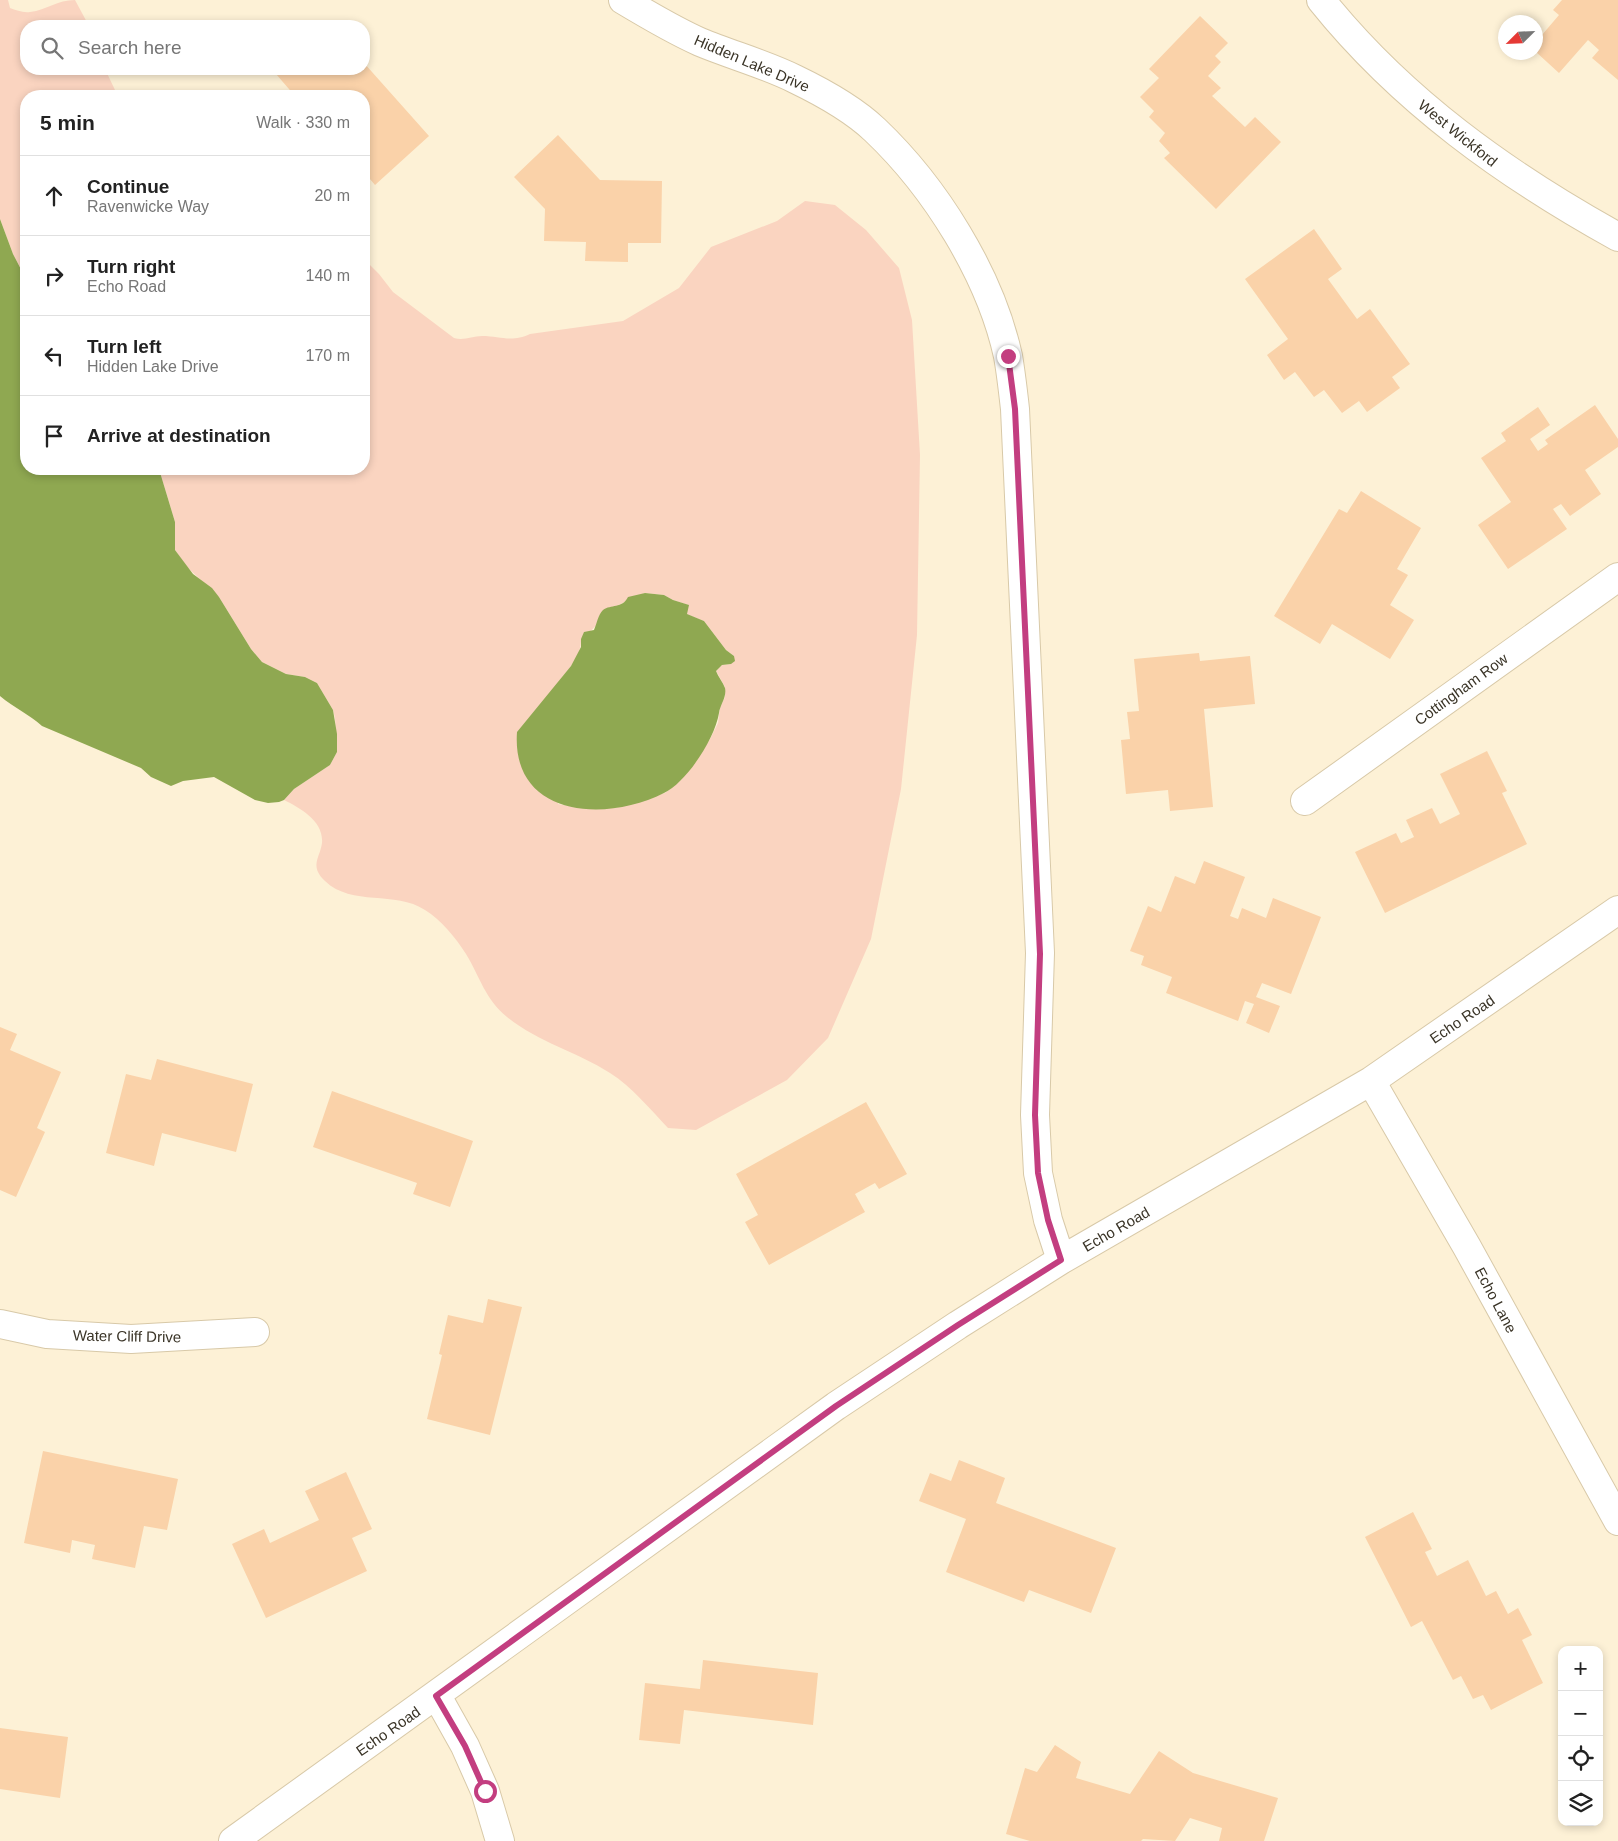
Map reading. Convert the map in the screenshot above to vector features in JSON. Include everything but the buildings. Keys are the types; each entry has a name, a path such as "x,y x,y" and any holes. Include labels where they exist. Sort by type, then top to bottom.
{"street":[{"name":"Hidden Lake Drive","path":"623,0 698,41 794,78 834,100 874,129 908,165 940,207 968,255 991,304 1008,356 1015,409 1040,954 1035,1115 1038,1173 1048,1220 1061,1260"},
{"name":"West Wickford","path":"1321,0 1363,48 1448,127 1503,168 1543,194 1618,236"},
{"name":"Cottingham Row","path":"1305,801 1618,577"},
{"name":"Echo Road","path":"233,1841 836,1406 958,1325 1061,1260 1371,1081 1618,910"},
{"name":"Echo Lane","path":"1371,1081 1467,1247 1618,1521"},
{"name":"Water Cliff Drive","path":"0,1324 47,1334 131,1339 255,1332"},
{"path":"436,1696 465,1746 485,1791 500,1841"}],"shaded area":[{"path":"0,0 8,0 10,8 27,12 75,0 86,20 20,20 20,75 108,75 115,90 20,90 20,267 0,219"},
{"path":"805,201 835,205 866,230 899,268 912,320 920,455 917,635 901,789 871,939 828,1038 787,1080 696,1130 668,1128 648,1106 610,1073 519,1026 507,1017 493,1003 458,942 431,914 413,904 401,901 348,894 336,889 320,876 316,866 322,843 322,835 319,828 304,811 284,800 294,789 330,765 337,752 333,710 317,683 305,677 286,674 262,662 251,649 219,597 186,566 175,550 175,522 161,475 370,475 370,265 393,292 454,338 489,336 517,338 530,334 623,321 679,288 711,247 777,221","holes":["645,593 664,595 688,605 686,614 704,621 726,650 734,656 731,664 722,665 716,671 725,687 725,697 720,707 718,723 710,739 681,780 665,793 615,808 574,807 558,804 559,681 571,667 577,656 581,639 613,609"]},
{"path":"0,219 20,267 20,475 161,475 175,522 175,550 193,574 212,588 219,597 251,649 262,662 286,674 305,677 317,683 333,710 337,734 337,752 330,765 294,789 284,800 268,803 255,800 214,777 183,781 171,786 151,777 141,768 42,726 0,696"},
{"path":"645,593 664,595 689,605 687,614 704,621 726,650 734,656 735,661 731,664 722,665 716,671 725,691 712,734 699,758 682,779 664,793 640,802 615,808 590,809 566,806 545,797 529,782 519,760 517,732 571,666 581,647 581,639 584,632 594,630 603,610 620,605 628,597"}],"route":[{"path":"485,1791 465,1746 436,1696 836,1406 958,1325 1061,1260 1048,1220 1038,1173 1035,1115 1040,954 1015,409 1008,356"}]}
